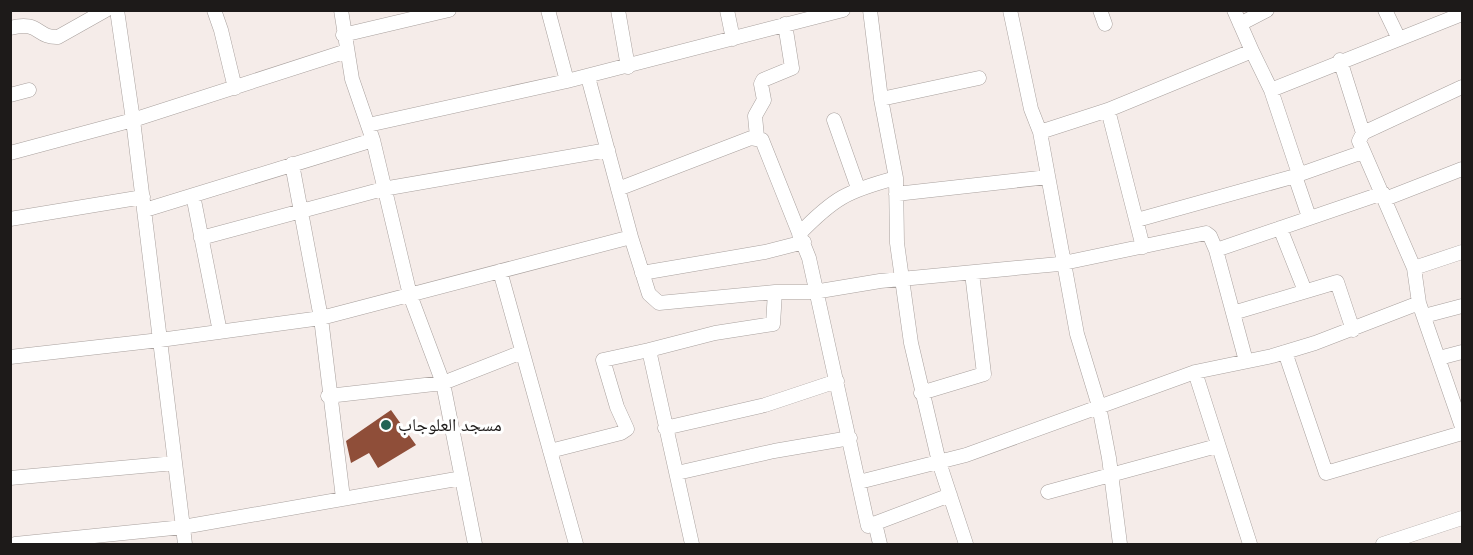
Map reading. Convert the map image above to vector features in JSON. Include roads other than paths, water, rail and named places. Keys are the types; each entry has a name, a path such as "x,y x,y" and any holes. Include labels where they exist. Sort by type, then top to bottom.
{"street":[{"path":"10,28 24,24 33,26 49,38 58,37 106,10"},
{"path":"117,10 134,120 185,544"},
{"path":"214,10 235,88"},
{"path":"341,10 343,35 352,79 373,140 410,295 443,383 475,544"},
{"path":"343,35 449,10"},
{"path":"548,10 567,81"},
{"path":"618,10 628,67"},
{"path":"727,10 733,39"},
{"path":"368,125 588,77 843,10"},
{"path":"870,10 881,99 896,178 897,243 921,393 939,462 966,544"},
{"path":"1010,10 1031,109 1040,132 1077,334 1099,406 1112,477 1120,544"},
{"path":"1234,10 1271,90 1309,217"},
{"path":"1240,24 1268,10"},
{"path":"1385,10 1399,39"},
{"path":"1271,90 1340,60 1462,14"},
{"path":"757,137 755,116 764,100 763,80 792,68 785,24"},
{"path":"10,153 134,120 347,51"},
{"path":"1040,132 1108,110 1252,51"},
{"path":"1340,60 1363,133"},
{"path":"588,77 630,237 649,294 659,303 775,292 814,291 1064,263 1206,233 1210,236 1216,250 1246,361"},
{"path":"881,99 979,78"},
{"path":"1462,87 1363,133 1359,141 1414,268 1422,310 1462,427"},
{"path":"10,95 29,90"},
{"path":"1108,110 1143,247"},
{"path":"834,120 858,188"},
{"path":"618,189 757,137"},
{"path":"757,137 762,140 801,238 837,381 868,526 950,495"},
{"path":"10,219 144,204 193,195 373,140"},
{"path":"201,238 383,189 608,150"},
{"path":"1137,220 1297,175 1362,152"},
{"path":"292,164 321,318 328,396 343,498"},
{"path":"1216,250 1309,217 1384,196 1462,169"},
{"path":"896,194 1048,177"},
{"path":"642,273 765,252 801,238 824,208 858,188 896,178"},
{"path":"193,195 220,332"},
{"path":"1280,228 1305,291"},
{"path":"10,357 321,318 630,237"},
{"path":"1414,268 1462,252"},
{"path":"500,271 576,544"},
{"path":"921,393 984,374 972,273"},
{"path":"1233,313 1337,282 1340,284 1353,330"},
{"path":"550,451 621,433 627,429 617,406 603,360 715,333 773,324 775,292"},
{"path":"859,482 966,455 1195,372 1285,352 1422,310 1462,306"},
{"path":"649,350 664,428 692,544"},
{"path":"328,396 443,383 522,352"},
{"path":"1285,352 1326,472 1462,433"},
{"path":"1438,358 1462,352"},
{"path":"1195,372 1250,544"},
{"path":"664,428 765,405 837,381"},
{"path":"676,473 774,451 850,438"},
{"path":"1048,492 1112,477 1168,457 1217,446"},
{"path":"10,478 175,463"},
{"path":"15,544 183,527 462,478"},
{"path":"1383,544 1462,518"},
{"path":"874,523 880,544"}],"place":[{"name":"مسجد العلوجاب","path":"386,425"}]}
